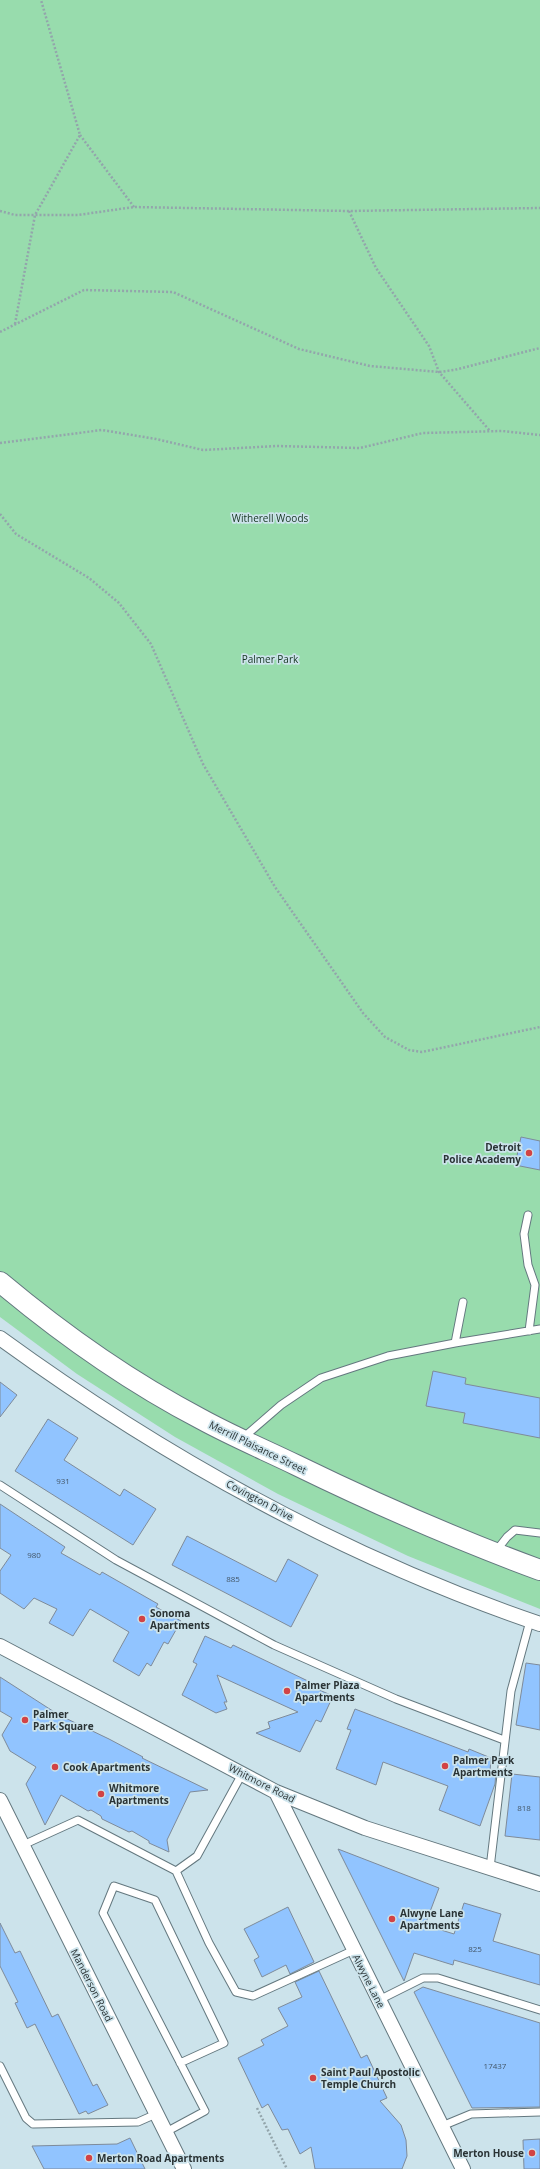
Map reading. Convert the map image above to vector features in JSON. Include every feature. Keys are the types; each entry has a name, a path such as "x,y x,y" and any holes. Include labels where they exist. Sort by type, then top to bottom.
{"street":[{"name":"Merrill Plaisance Street","path":"0,1282 34,1311 91,1352 201,1419 370,1501 540,1570"},
{"name":"Covington Drive","path":"0,1338 123,1422 254,1499 370,1556 465,1596 535,1622"},
{"name":"Whitmore Road","path":"0,1646 276,1792 365,1828 540,1884"},
{"name":"Alwyne Lane","path":"276,1792 463,2169"},
{"name":"Manderson Road","path":"0,1800 184,2169"}],"lane":[{"path":"528,1215 524,1234 528,1265 538,1283 529,1331"},
{"path":"455,1343 463,1302"},
{"path":"242,1439 281,1406 321,1378 388,1356 540,1329"},
{"path":"0,1485 116,1560 274,1645 396,1699 504,1740"},
{"path":"495,1553 507,1537 515,1530 533,1530 540,1533"},
{"path":"490,1868 511,1691 535,1622"},
{"path":"176,1872 197,1856 242,1774"},
{"path":"23,1846 78,1820 176,1872 210,1943 236,1992 253,1996 354,1950"},
{"path":"166,2132 205,2111 180,2063 103,1913 114,1886 155,1900 224,2043 180,2063"},
{"path":"379,2000 423,1978 429,1977 438,1978 540,2010"},
{"path":"0,2066 26,2118 33,2124 138,2122 156,2114"},
{"path":"442,2126 470,2114 540,2112"}],"path":[{"path":"41,0 80,136 134,207"},
{"path":"15,324 35,215 80,136"},
{"path":"0,211 15,215 78,215 134,207 349,211 540,208"},
{"path":"349,211 376,268 429,346 439,372 491,431"},
{"path":"0,332 84,290 173,292 299,349 370,366 439,372 454,370 540,348"},
{"path":"0,443 102,430 156,439 203,450 277,446 360,448 423,433 491,431 540,435"},
{"path":"0,514 16,534 89,578 119,603 151,644 203,764 241,830 275,887 363,1013 385,1037 409,1050 422,1052 540,1027"},
{"path":"258,2108 287,2169"}],"green space":[{"name":"Palmer Park","path":"0,0 540,0 540,1609 408,1556 278,1494 175,1437 77,1374 0,1317"}],"building":[{"name":"Detroit Police Academy","path":"521,1137 540,1141 540,1170 515,1165"},
{"path":"433,1371 466,1378 465,1384 540,1398 540,1438 463,1423 465,1413 426,1406"},
{"path":"0,1382 17,1395 0,1417"},
{"path":"48,1419 78,1438 64,1460 120,1496 124,1489 156,1509 133,1545 15,1471"},
{"path":"0,1504 65,1547 61,1553 100,1575 102,1572 158,1604 156,1607 181,1621 168,1644 164,1642 151,1666 147,1663 139,1676 113,1661 129,1632 90,1609 73,1636 49,1623 57,1609 34,1598 24,1609 0,1593 0,1571 11,1555 0,1548"},
{"path":"187,1536 276,1582 288,1559 318,1575 291,1627 172,1565"},
{"name":"Palmer Plaza Apartments","path":"205,1636 231,1648 233,1645 310,1682 308,1685 333,1696 321,1722 316,1720 300,1752 256,1733 270,1728 268,1722 298,1712 217,1675 227,1702 224,1702 227,1709 216,1713 182,1695 197,1664 193,1662"},
{"path":"526,1663 540,1665 540,1730 516,1725"},
{"path":"0,1677 59,1715 208,1790 190,1792 167,1840 169,1852 149,1843 149,1841 132,1831 129,1832 102,1819 101,1816 91,1810 88,1811 61,1795 45,1825 26,1784 36,1767 10,1751 2,1735 12,1718 0,1711"},
{"name":"Palmer Park Apartments","path":"355,1709 468,1752 469,1749 491,1758 490,1771 496,1772 495,1784 480,1826 439,1810 448,1786 383,1762 376,1785 336,1769 351,1730 347,1729"},
{"path":"512,1774 540,1777 540,1840 505,1836"},
{"path":"338,1849 439,1888 425,1925 454,1934 464,1903 501,1914 493,1941 540,1955 540,1985 454,1960 453,1965 414,1953 404,1981"},
{"path":"288,1907 314,1962 290,1974 286,1965 262,1977 254,1960 259,1957 244,1929"},
{"path":"0,1923 15,1953 20,1951 52,2017 58,2014 93,2086 97,2084 108,2105 88,2114 86,2111 79,2114 35,2024 27,2028 15,2003 18,2002 0,1966"},
{"name":"Saint Paul Apostolic Temple Church","path":"319,1971 361,2058 367,2055 387,2098 380,2101 401,2125 406,2140 407,2156 402,2169 315,2169 311,2147 300,2154 288,2129 282,2130 268,2104 262,2108 238,2058 264,2045 261,2040 288,2026 278,2008 302,1997 295,1982"},
{"path":"423,1987 540,2023 540,2107 472,2108 414,1992"},
{"name":"Merton Road Apartments","path":"130,2138 145,2169 44,2169 32,2146 117,2144"},
{"name":"Merton House","path":"540,2139 540,2169 524,2169 523,2140"}],"place":[{"name":"Detroit Police Academy","path":"529,1153"},
{"name":"Sonoma Apartments","path":"142,1619"},
{"name":"Palmer Plaza Apartments","path":"287,1691"},
{"name":"Palmer Park Square","path":"25,1720"},
{"name":"Palmer Park Apartments","path":"445,1766"},
{"name":"Cook Apartments","path":"55,1767"},
{"name":"Whitmore Apartments","path":"101,1794"},
{"name":"Alwyne Lane Apartments","path":"392,1919"},
{"name":"Saint Paul Apostolic Temple Church","path":"313,2078"},
{"name":"Merton House","path":"532,2153"},
{"name":"Merton Road Apartments","path":"89,2158"}],"park label":[{"name":"Witherell Woods","path":"270,518"}]}
